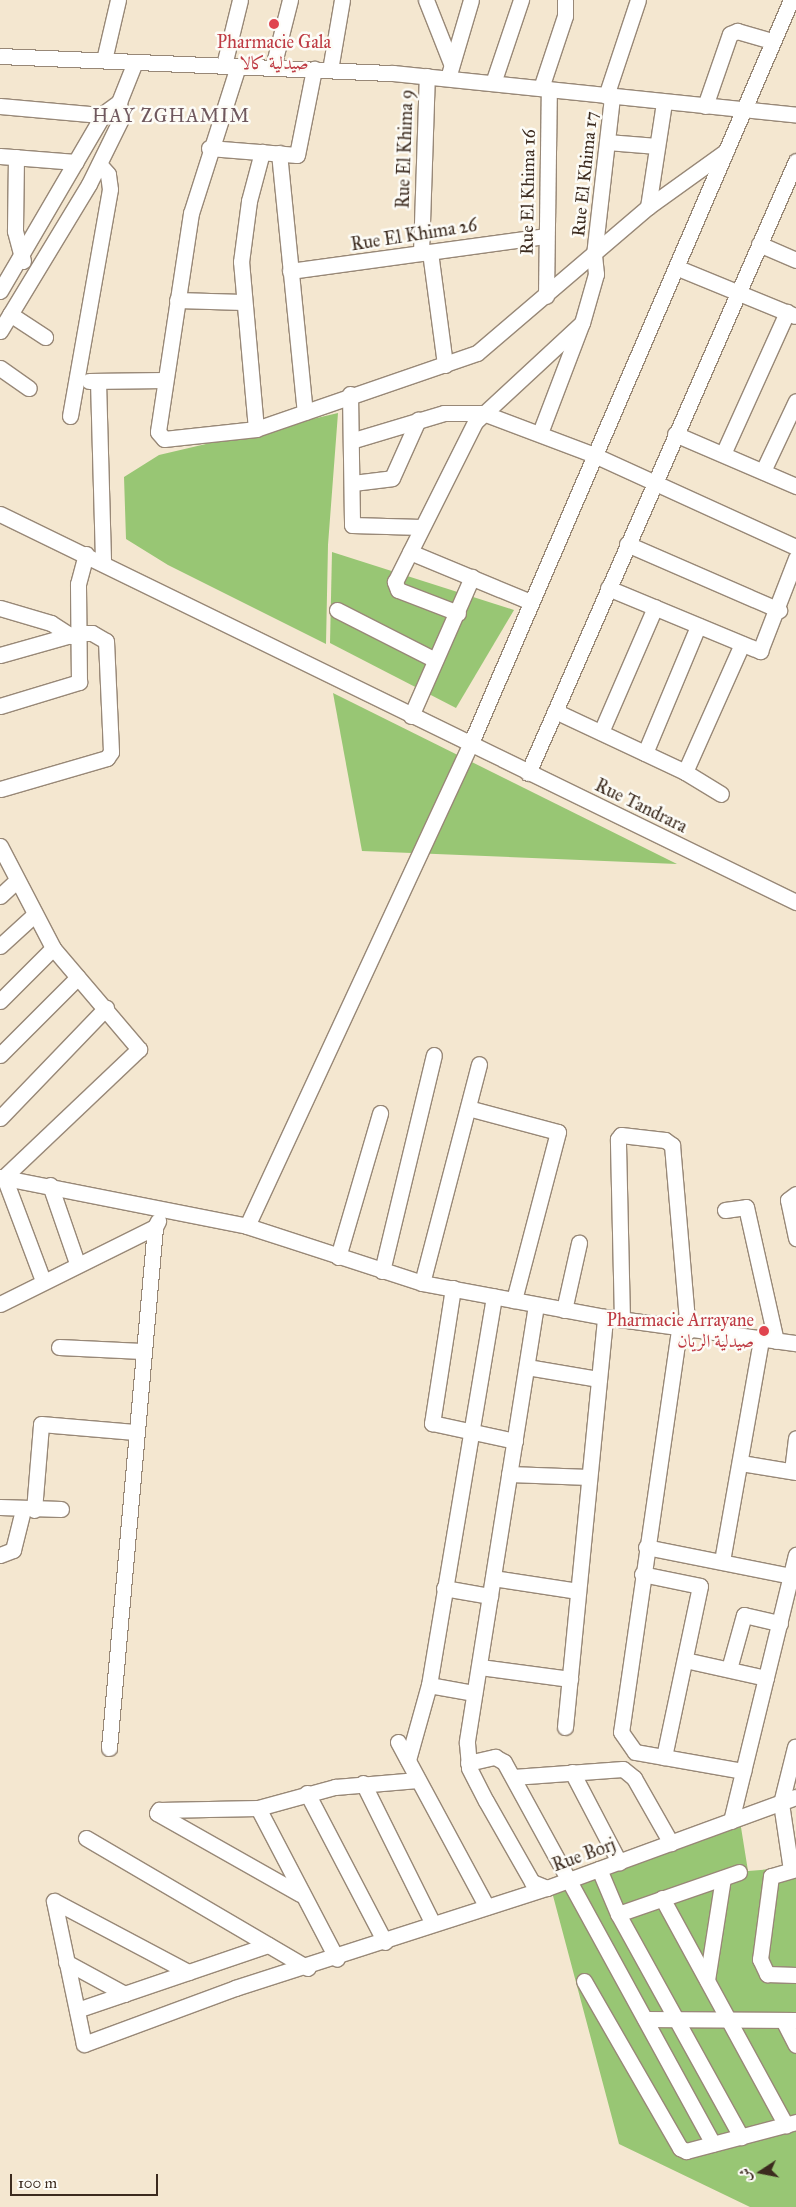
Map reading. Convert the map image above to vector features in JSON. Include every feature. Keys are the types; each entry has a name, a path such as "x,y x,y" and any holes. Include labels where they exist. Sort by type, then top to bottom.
{"street":[{"path":"104,60 118,0"},
{"path":"240,0 231,66 191,213 158,432 162,438 200,438 256,429 350,394 445,365 485,349 648,207 726,151"},
{"path":"273,67 290,0"},
{"path":"330,70 342,0"},
{"path":"426,0 451,63"},
{"path":"448,78 471,0"},
{"path":"494,83 521,0"},
{"name":"Rue El Khima 16","path":"546,296 544,236 545,89 565,16 565,0"},
{"name":"Rue El Khima 17","path":"540,433 594,288 594,255 607,142 609,96 638,0"},
{"path":"247,1226 470,745 594,455 678,268 742,110 791,0"},
{"path":"705,106 730,34 737,31 773,41"},
{"path":"0,56 273,67 427,76 664,103 796,115"},
{"path":"0,331 89,184 121,119 119,102 135,62"},
{"path":"209,148 297,155 314,69"},
{"name":"Rue El Khima 9","path":"427,76 426,253 445,365"},
{"path":"0,291 104,114 119,102"},
{"path":"648,207 664,103"},
{"path":"0,106 104,114 121,119"},
{"path":"607,142 657,146"},
{"path":"256,429 243,302 243,239 262,152"},
{"path":"279,153 305,412"},
{"path":"0,156 73,166 89,184"},
{"path":"16,157 15,231 19,257 36,272"},
{"path":"528,773 652,483 796,161"},
{"path":"70,416 110,189 108,174 99,164"},
{"name":"Rue El Khima 26","path":"290,271 544,236"},
{"path":"759,244 796,260"},
{"path":"678,268 791,315 723,454"},
{"path":"177,300 243,302"},
{"path":"10,314 44,337"},
{"path":"458,614 395,587 421,528 467,434 483,413 582,323"},
{"path":"0,368 29,388"},
{"path":"76,381 165,380"},
{"path":"98,381 103,562"},
{"path":"350,394 354,440 354,526 421,528"},
{"path":"763,471 796,401"},
{"path":"354,440 418,420 459,410 483,413 594,455 796,547"},
{"path":"353,483 392,478 418,420"},
{"path":"675,434 796,486"},
{"name":"Rue Tandrara","path":"0,514 103,562 470,745 796,902"},
{"path":"627,544 779,610"},
{"path":"410,552 531,602"},
{"path":"0,706 79,682 74,635 79,573 86,554"},
{"path":"608,588 760,651 779,610 796,558"},
{"path":"411,716 435,660 458,614 472,576"},
{"path":"601,732 655,607"},
{"path":"0,608 51,623 74,635"},
{"path":"337,610 435,660"},
{"path":"645,753 698,626"},
{"path":"0,655 74,635 92,633 106,641 110,756 0,789"},
{"path":"685,772 742,644"},
{"path":"555,711 685,772 721,794"},
{"path":"0,846 16,881 53,948 136,1041 136,1055 2,1177"},
{"path":"0,896 16,881"},
{"path":"0,946 34,914"},
{"path":"0,1001 53,948"},
{"path":"0,1055 78,977"},
{"path":"0,1118 106,1008"},
{"path":"382,1271 434,1055"},
{"path":"422,1283 479,1064"},
{"path":"468,1108 558,1132 514,1300"},
{"path":"338,1257 380,1113"},
{"path":"622,1320 618,1139 621,1135 665,1140 672,1145 684,1330 646,1547 621,1732 635,1752 743,1771"},
{"path":"2,1177 50,1184 247,1226 422,1283 605,1318 684,1330 796,1343"},
{"path":"2,1177 43,1281"},
{"path":"50,1184 78,1263"},
{"path":"796,1194 788,1200 796,1238"},
{"path":"109,1748 142,1351 155,1227 165,1208"},
{"path":"722,1560 741,1463 769,1341 746,1208 724,1210"},
{"path":"0,1304 78,1263 155,1227"},
{"path":"564,1310 579,1242"},
{"path":"453,1288 431,1418 436,1425 515,1441"},
{"path":"408,1760 429,1685 469,1433 494,1296"},
{"name":"Rue Borj","path":"536,1305 480,1667 474,1693 467,1743 468,1763 532,1882 547,1888 796,1797"},
{"path":"564,1727 605,1318"},
{"path":"59,1347 142,1351"},
{"path":"527,1367 599,1378"},
{"path":"0,1555 13,1550 29,1510 41,1424 135,1432"},
{"path":"741,1463 794,1471 796,1438"},
{"path":"510,1474 590,1477"},
{"path":"0,1507 29,1510 61,1508"},
{"path":"646,1547 722,1560 791,1576"},
{"path":"731,1821 796,1555"},
{"path":"642,1574 700,1586 664,1757"},
{"path":"493,1578 578,1591"},
{"path":"444,1588 490,1596"},
{"path":"729,1669 744,1615 780,1623"},
{"path":"685,1660 766,1678"},
{"path":"480,1667 570,1679"},
{"path":"429,1685 474,1693"},
{"path":"398,1742 487,1907"},
{"path":"795,1747 781,1803 792,1844 794,1869 771,1876 760,1959 767,1974 796,1976"},
{"path":"468,1763 500,1758 513,1776 712,2144"},
{"path":"513,1776 572,1772 628,1772 671,1843"},
{"path":"572,1772 619,1862"},
{"path":"300,1894 157,1813 159,1810 258,1808 307,1793 362,1783 418,1780"},
{"path":"362,1783 433,1924"},
{"path":"307,1793 385,1942"},
{"path":"258,1808 300,1894 337,1959"},
{"path":"86,1838 308,1968"},
{"path":"599,1870 618,1914 741,2137"},
{"path":"618,1914 739,1872"},
{"path":"707,1980 723,1878"},
{"path":"188,1972 54,1901 84,2044 235,1988 337,1959 433,1924 547,1888"},
{"path":"584,1981 675,2143 686,2150 791,2124 728,2017 662,1898"},
{"path":"77,2010 268,1945"},
{"path":"66,1962 125,1994"},
{"path":"645,2018 728,2017 790,2020 796,2046"}],"green space":[{"path":"338,413 328,545 326,644 168,565 126,539 124,477 159,455"},
{"path":"332,552 514,610 456,708 330,643"},
{"path":"333,693 677,864 362,851"},
{"path":"740,1821 748,1871 796,1867 796,2207 750,2207 619,2144 552,1892"}],"place":[{"name":"Pharmacie Gala صيدلية كالا","path":"274,24"},
{"name":"Pharmacie Arrayane صيدلية الريان","path":"764,1331"}],"district":[{"name":"HAY ZGHAMIM","path":"171,116"}]}
